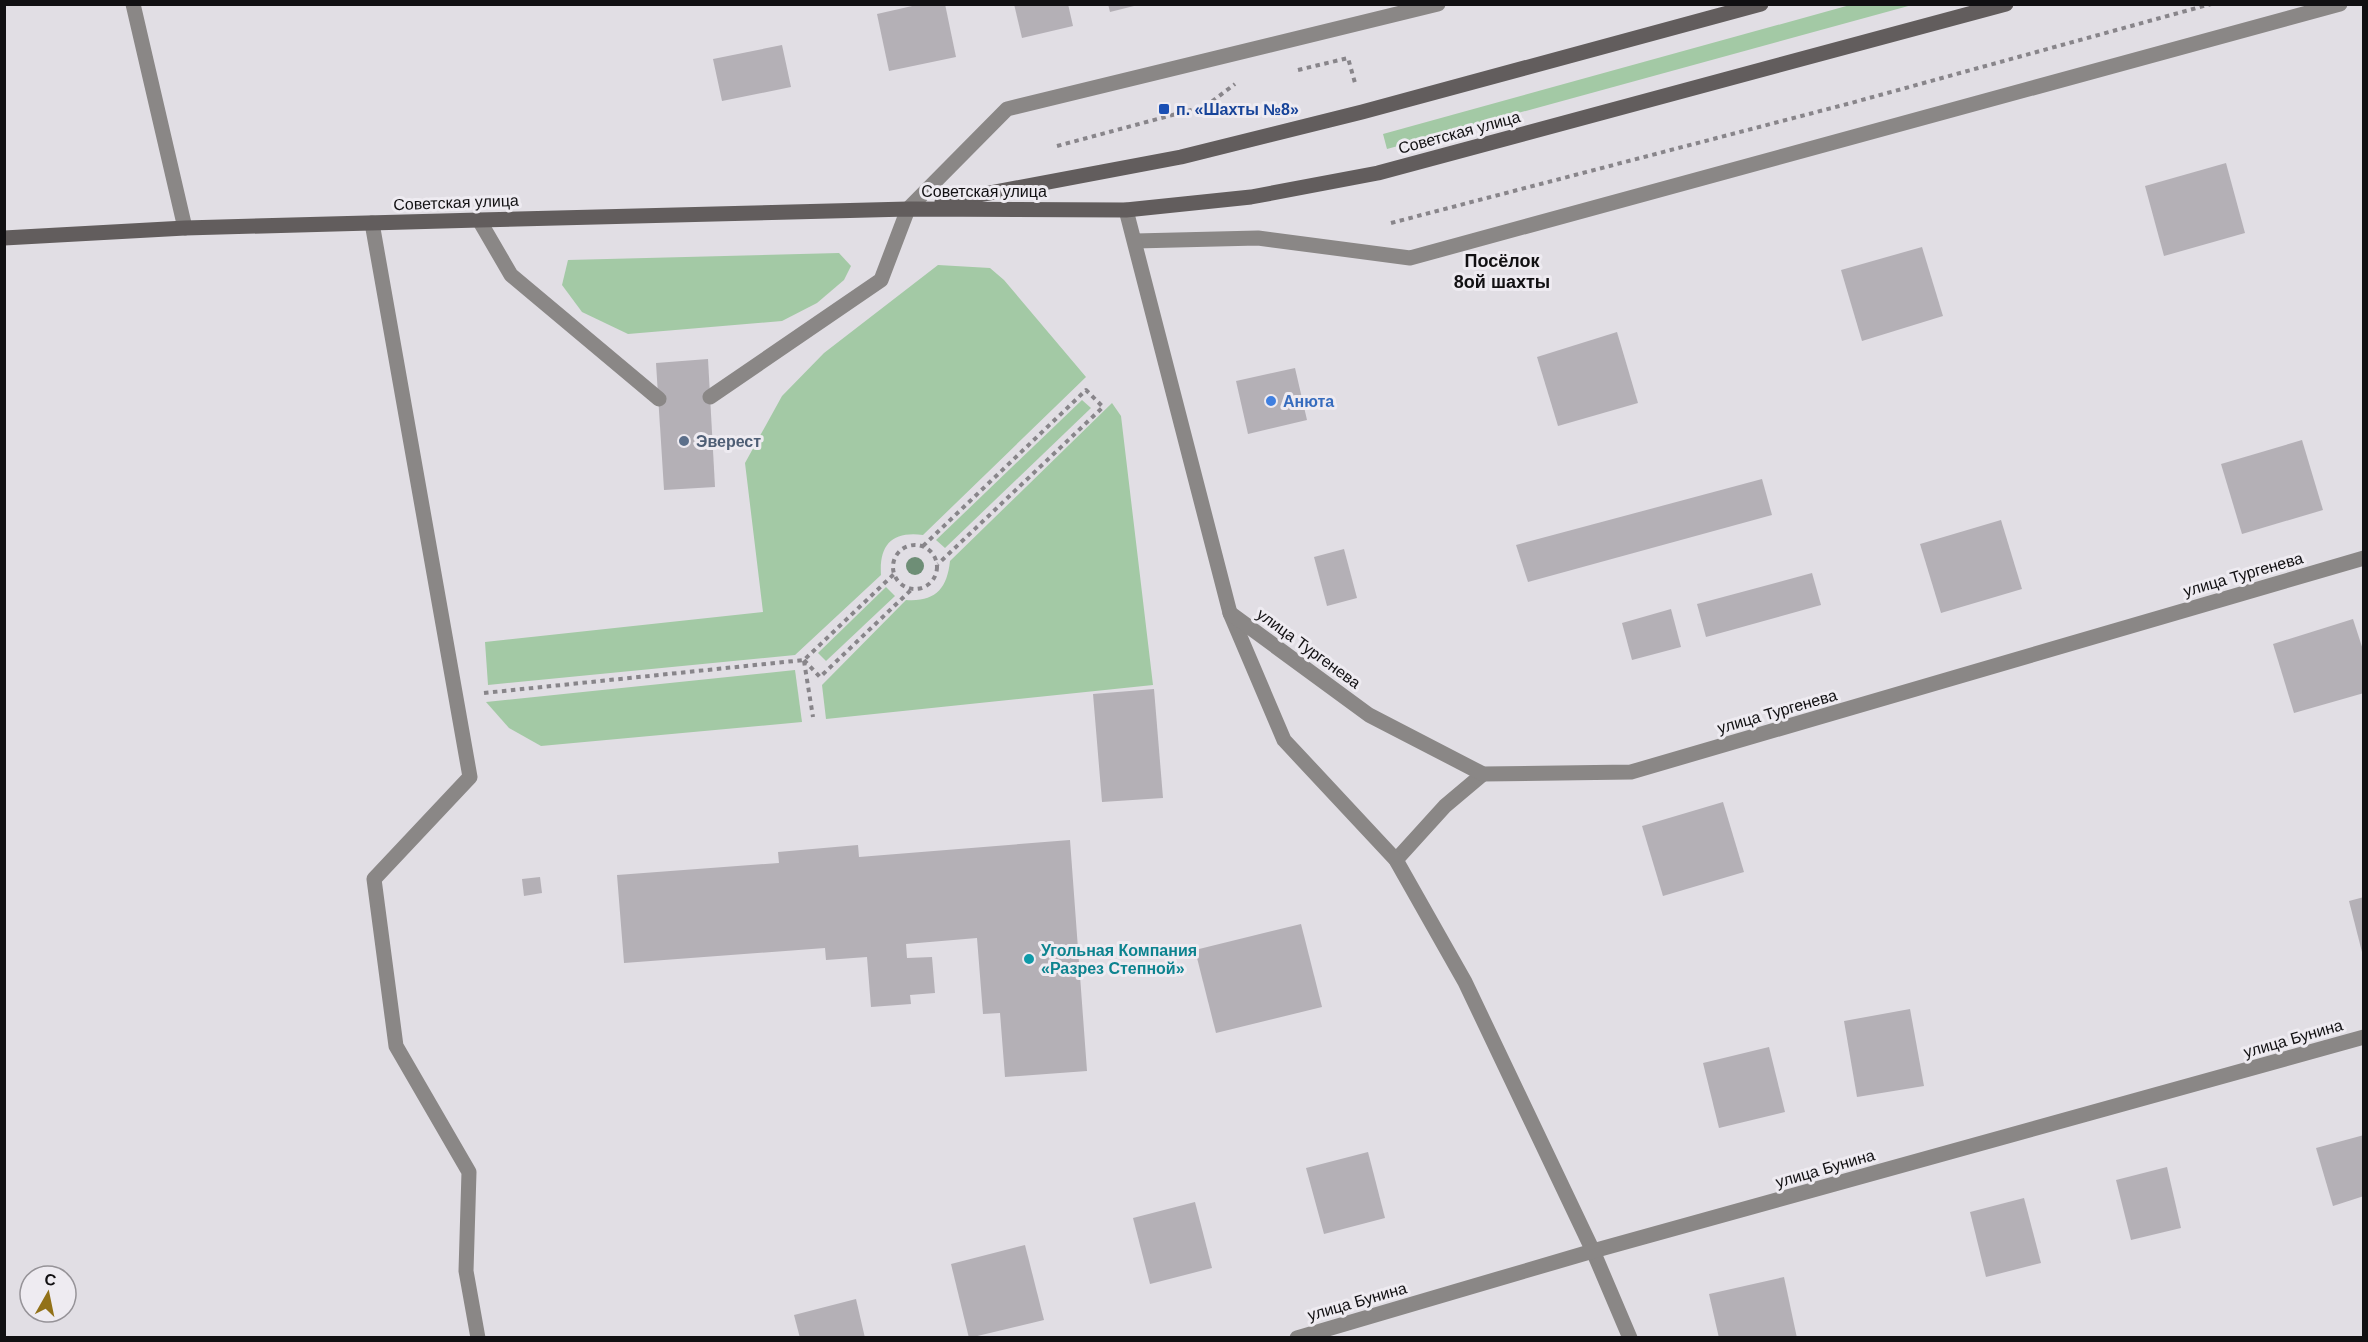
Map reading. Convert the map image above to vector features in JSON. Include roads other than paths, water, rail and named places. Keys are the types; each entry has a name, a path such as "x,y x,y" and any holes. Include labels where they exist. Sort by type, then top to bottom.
{"main road":[{"name":"Советская улица","path":"908,209 1181,157 1362,112 1761,4"},
{"name":"Советская улица","path":"4,238 184,228 908,209 1126,210 1251,197 1378,172 2006,4"}],"street":[{"path":"133,4 184,228"},
{"path":"710,397 881,279 908,209 1007,109 1438,4"},
{"path":"1135,242 1258,238 1410,258 2340,4"},
{"path":"1126,210 1204,520 1230,613 1284,740 1396,860 1465,982 1593,1251 1630,1338"},
{"path":"479,220 511,275 658,399"},
{"path":"372,223 470,777 374,879 396,1046 469,1172 466,1270 478,1338"},
{"name":"улица Тургенева","path":"1230,613 1369,715 1483,774 1631,772 2364,558"},
{"path":"1396,860 1445,806 1483,774"},
{"name":"улица Бунина","path":"1297,1338 1593,1251 2364,1037"}],"place":[{"name":"п. «Шахты №8»","path":"1164,109"},
{"name":"Анюта","path":"1271,401"},
{"name":"Эверест","path":"684,441"},
{"name":"Угольная Компания «Разрез Степной»","path":"1029,959"}],"district":[{"name":"Посёлок 8ой шахты","path":"1502,271"}]}
